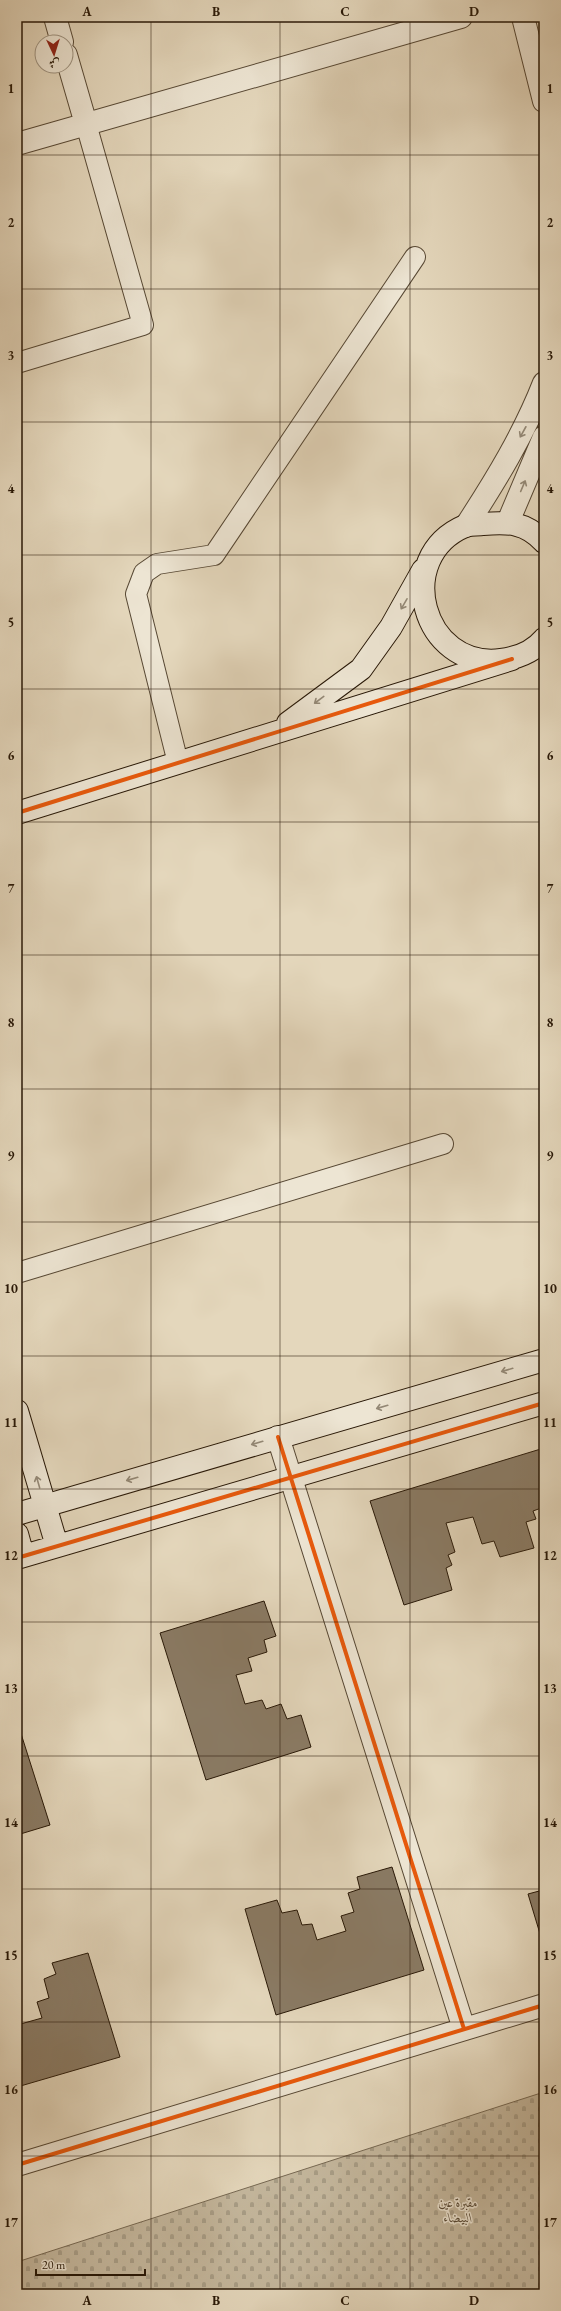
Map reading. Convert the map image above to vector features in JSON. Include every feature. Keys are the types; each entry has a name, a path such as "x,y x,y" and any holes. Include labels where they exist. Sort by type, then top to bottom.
{"street":[{"path":"55,17 60,34"},
{"path":"17,144 461,17"},
{"path":"523,17 544,101"},
{"path":"71,74 86,124"},
{"path":"274,734 361,669 391,627 430,558 445,539 466,526 500,473 530,418 544,383"},
{"path":"508,522 544,437"},
{"path":"466,526 508,522 539,531"},
{"path":"430,558 423,580 424,604 432,626 446,644 466,656 489,661 512,659"},
{"path":"17,813 512,659 529,652 543,642"},
{"path":"17,1514 544,1360"},
{"path":"17,1534 20,1557 544,1403"},
{"path":"17,1411 57,1546"},
{"path":"278,1437 464,2029"},
{"path":"17,2165 544,2005"}],"lane":[{"path":"17,363 143,325 86,124"},
{"path":"178,763 136,594 144,573 157,564 214,555 415,258"},
{"path":"17,1274 443,1144"}],"green space":[{"name":"مقبرة عين البيضاء","path":"544,2092 544,2294 17,2294 17,2262"}],"building":[{"path":"544,1448 544,1507 533,1511 536,1519 526,1522 534,1548 500,1557 494,1541 482,1544 473,1517 446,1523 455,1552 448,1555 452,1565 446,1568 452,1590 404,1605 370,1501"},
{"path":"264,1601 276,1636 264,1640 267,1652 248,1658 252,1671 236,1675 245,1704 262,1700 266,1709 281,1704 287,1719 301,1715 311,1747 206,1780 160,1633"},
{"path":"17,1721 50,1825 17,1835"},
{"path":"392,1867 424,1970 276,2015 245,1909 277,1900 282,1913 297,1910 302,1925 312,1924 317,1940 346,1931 341,1916 354,1912 348,1893 360,1889 357,1877"},
{"path":"544,1880 544,1947 528,1894 543,1890 541,1881"},
{"path":"88,1953 120,2057 17,2087 17,2025 42,2018 37,2002 49,1998 44,1979 56,1974 52,1963"}],"cycle path":[{"path":"17,813 512,659"},
{"path":"17,1558 544,1403"},
{"path":"278,1437 464,2029"},
{"path":"17,2165 544,2005"}]}
